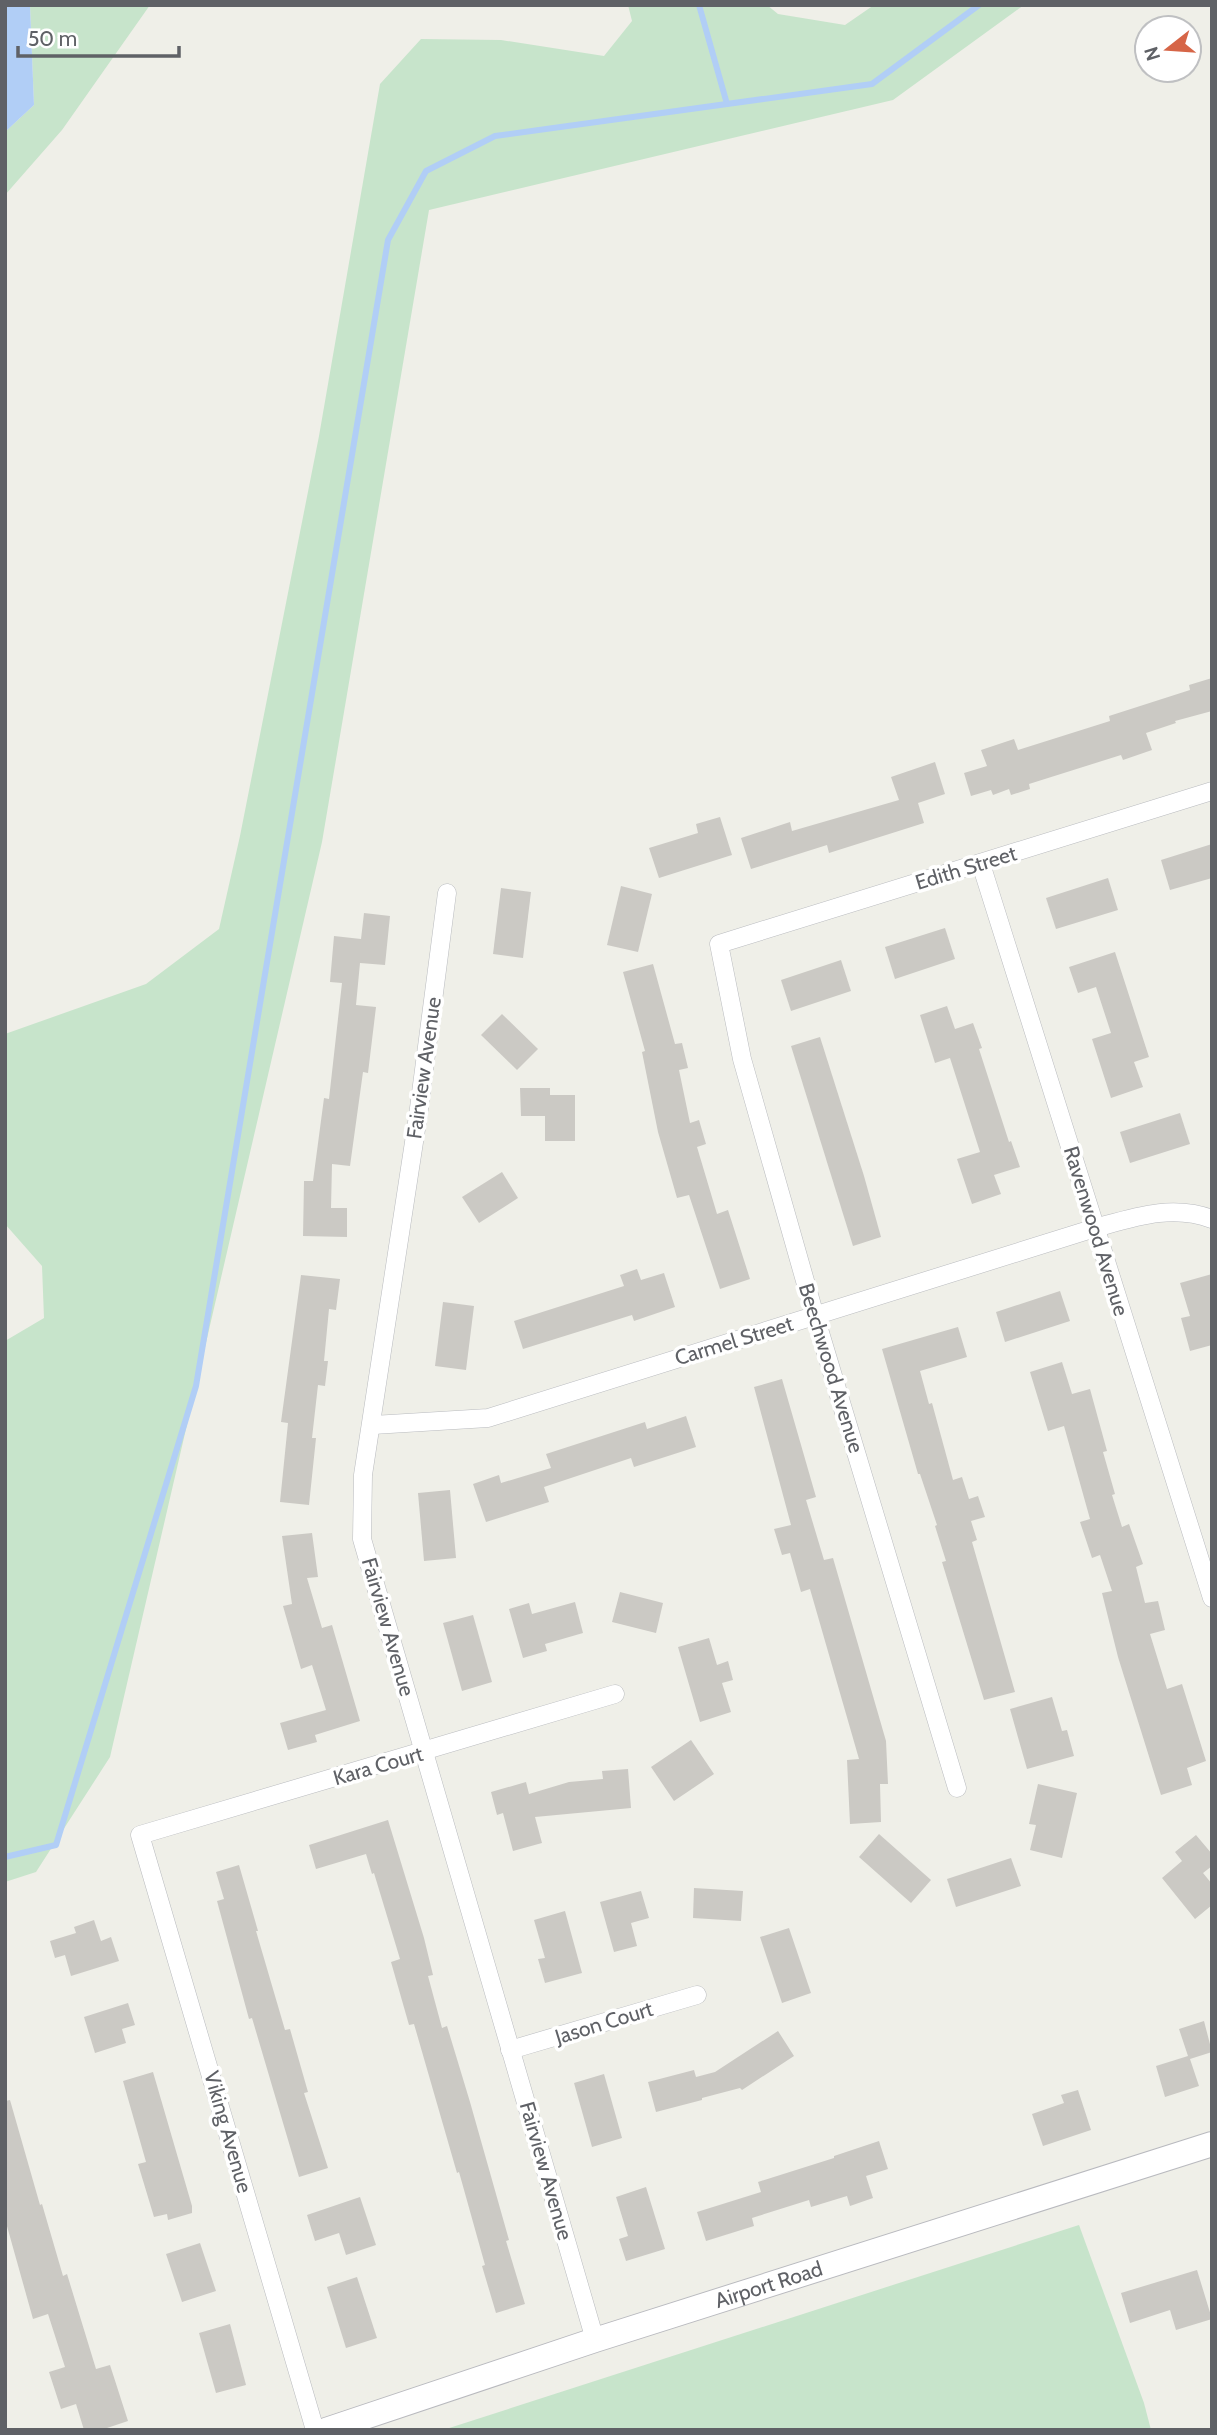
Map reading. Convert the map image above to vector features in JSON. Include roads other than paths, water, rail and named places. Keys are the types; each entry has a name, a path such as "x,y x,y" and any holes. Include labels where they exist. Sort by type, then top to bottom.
{"main road":[{"name":"Airport Road","path":"326,2430 595,2340 1212,2144"}],"street":[{"name":"Edith Street","path":"719,944 1212,791"},
{"name":"Ravenwood Avenue","path":"981,864 1212,1598"},
{"name":"Fairview Avenue","path":"447,893 418,1116 373,1425 363,1475 362,1539 595,2340"},
{"name":"Beechwood Avenue","path":"719,944 742,1059 815,1316 957,1788"},
{"name":"Carmel Street","path":"373,1425 488,1418 1095,1228 1155,1212 1193,1212 1212,1219"},
{"name":"Kara Court","path":"140,1835 615,1694"},
{"name":"Viking Avenue","path":"140,1835 316,2430"},
{"name":"Jason Court","path":"510,2050 697,1995"}],"water":[{"path":"5,5 30,5 34,105 5,132"}],"waterway":[{"path":"699,5 727,104"},
{"path":"5,1857 56,1845 196,1386 388,240 426,171 495,136 872,84 979,5"}]}
